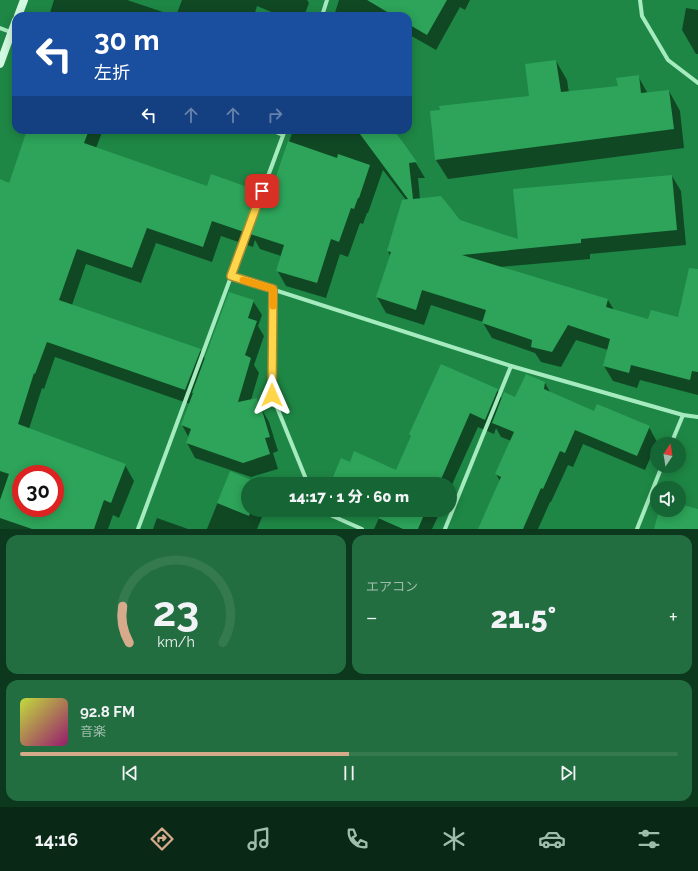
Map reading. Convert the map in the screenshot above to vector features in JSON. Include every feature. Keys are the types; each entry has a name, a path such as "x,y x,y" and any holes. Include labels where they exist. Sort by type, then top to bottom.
{"street":[{"path":"20,12 24,0"},
{"path":"323,12 327,0"},
{"path":"640,0 642,16 668,60 698,83"},
{"path":"0,28 12,32"},
{"path":"0,64 12,37"},
{"path":"138,529 283,134"},
{"path":"231,276 511,366 683,415 698,417"},
{"path":"273,289 272,395 305,477"},
{"path":"445,529 511,366"},
{"path":"674,437 683,415"},
{"path":"637,529 659,473"},
{"path":"335,517 362,529"}],"building":[{"path":"367,0 447,0 427,35 412,26 412,12 387,12"},
{"path":"556,60 561,92 618,86 616,78 639,75 641,93 669,90 674,129 435,160 430,111 440,110 439,106 529,96 525,64"},
{"path":"26,134 87,134 84,143 207,186 211,174 259,191 244,232 212,221 203,247 147,228 132,268 77,249 59,300 201,349 185,390 47,342 35,374 34,373 18,424 126,464 111,503 104,500 94,529 32,529 0,518 0,500 9,474 0,471 0,179 9,183"},
{"path":"360,134 397,134 417,162 409,163 413,199 441,196 460,220 518,239 513,189 672,175 677,230 581,239 581,243 462,255 608,299 606,307 648,319 651,310 678,317 689,268 698,269 698,372 692,371 690,380 631,365 629,373 603,366 610,339 568,325 552,352 531,347 532,340 482,323 486,310 422,290 416,310 376,297 391,252 387,251 402,200 408,199"},
{"path":"288,141 337,158 338,154 370,165 359,198 354,209 351,208 339,242 331,239 317,283 276,271 284,245 250,234 266,193 270,194"},
{"path":"229,292 254,300 248,318 257,321 245,355 251,358 238,402 257,398 259,408 261,407 270,437 265,438 270,454 243,463 186,443 191,429 181,425"},
{"path":"441,364 498,389 485,420 470,413 442,477 333,477 341,458 350,462 354,451 396,470 411,436 409,434"},
{"path":"526,374 545,382 544,389 594,411 597,404 650,426 637,456 575,430 565,453 560,451 543,489 541,488 523,529 478,529 501,477 495,474 514,432 492,423 504,392 515,397"},
{"path":"230,471 244,477 241,477 241,513 217,503"},
{"path":"686,506 698,509 698,529 654,529 657,517 686,517"},
{"path":"423,517 418,529 403,529 378,518"}],"slow traffic":[{"path":"243,280 273,289 273,306"}],"route":[{"path":"262,191 231,276 273,289 272,395"}]}
